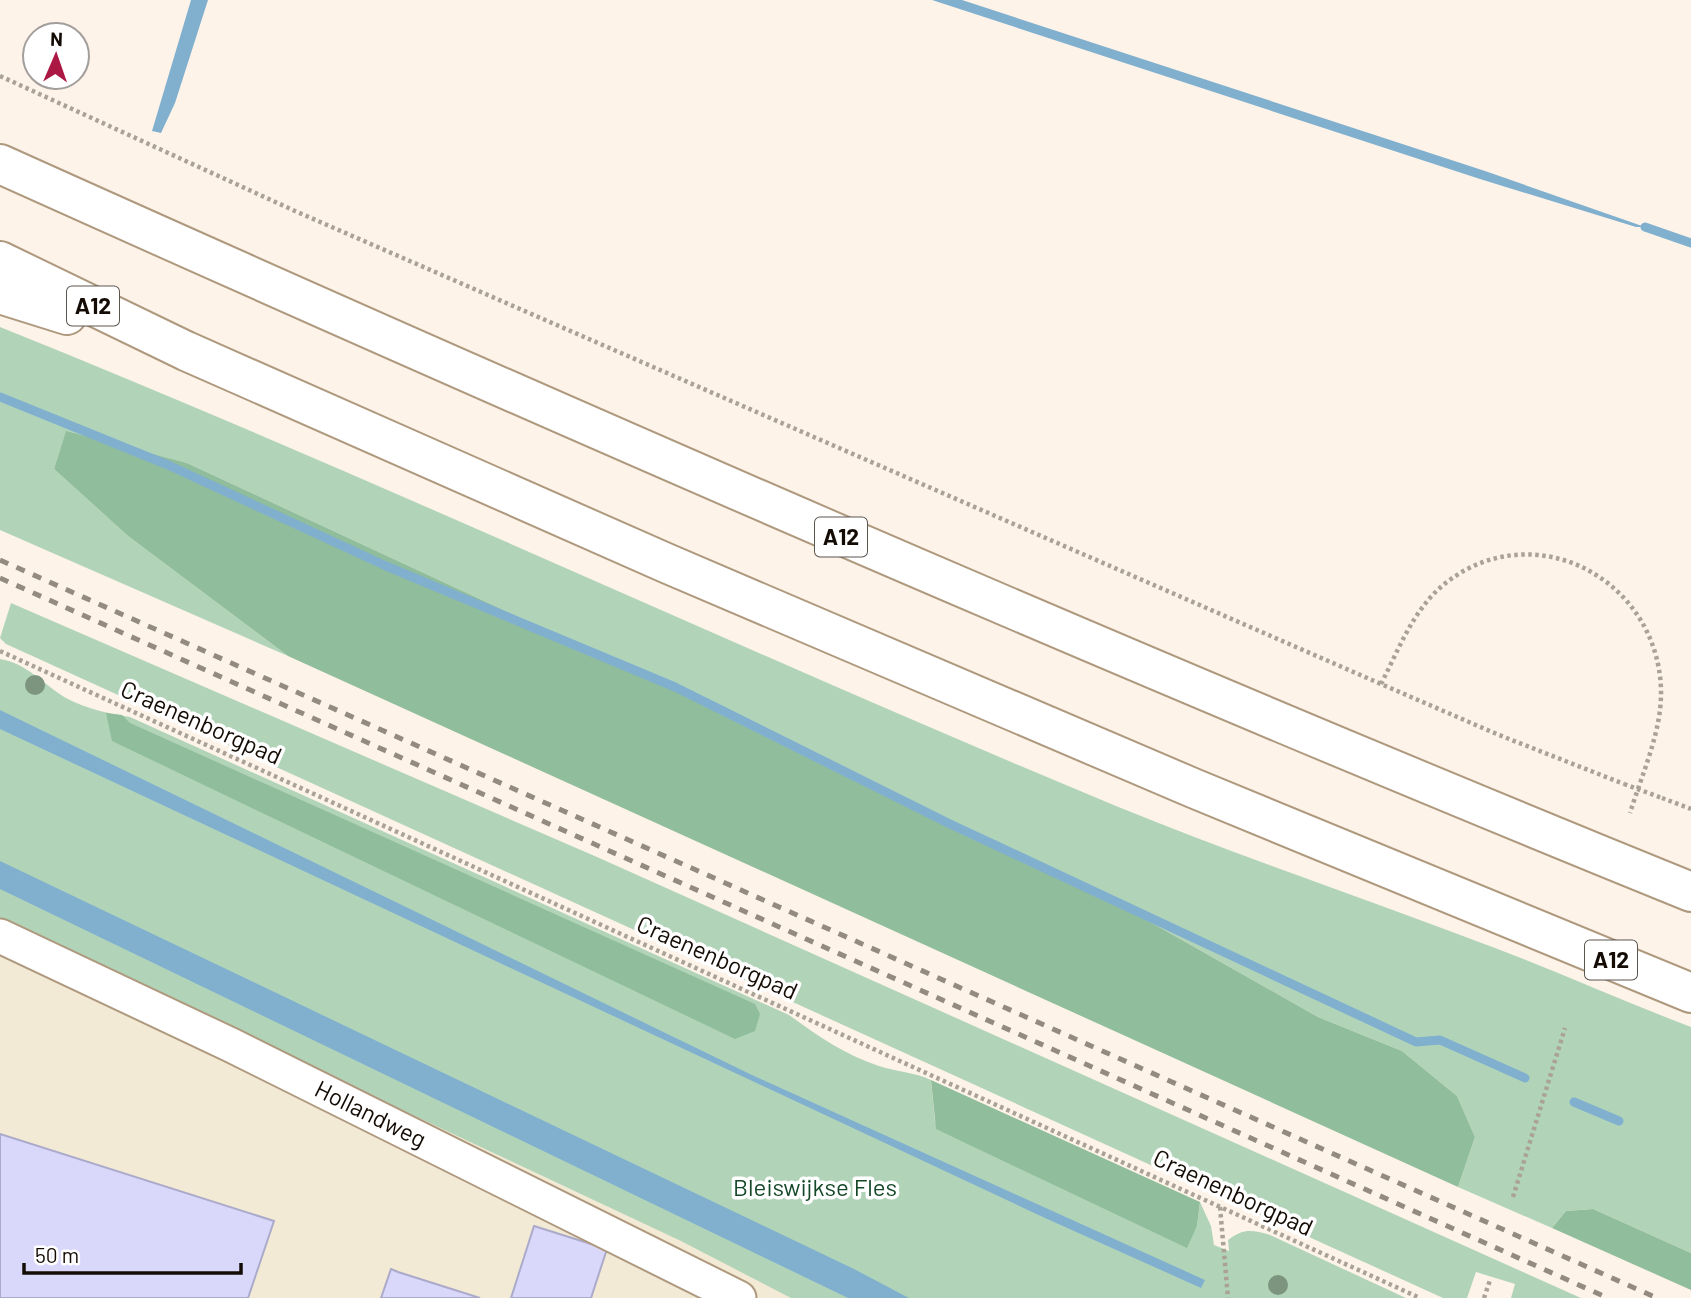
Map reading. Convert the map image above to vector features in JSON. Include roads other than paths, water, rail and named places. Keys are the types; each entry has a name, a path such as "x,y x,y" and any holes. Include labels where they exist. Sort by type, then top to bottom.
{"highway":[{"name":"A12","path":"0,164 766,505 1304,732 1691,891"},
{"name":"A12","path":"0,261 186,351 534,506 929,676 1691,992"},
{"name":"A12","path":"0,294 186,351"}],"street":[{"name":"Hollandweg","path":"0,936 231,1045 739,1298"}],"water":[{"path":"191,0 208,0 175,103 161,133 152,131"},
{"path":"932,0 962,0 1485,171 1645,227 1636,227 1480,179"},
{"path":"0,710 752,1075 1205,1280 1201,1288 1045,1218 0,729"},
{"path":"0,861 854,1269 909,1298 848,1298 0,889"}],"waterway":[{"path":"1645,227 1691,243"},
{"path":"0,397 168,465 386,566 675,687 948,823 1416,1042 1440,1040 1525,1078"},
{"path":"1574,1102 1619,1121"}],"railway":[{"path":"0,560 1657,1298"},
{"path":"0,578 1608,1298"}],"park label":[{"name":"Bleiswijkse Fles","path":"815,1188"}]}
